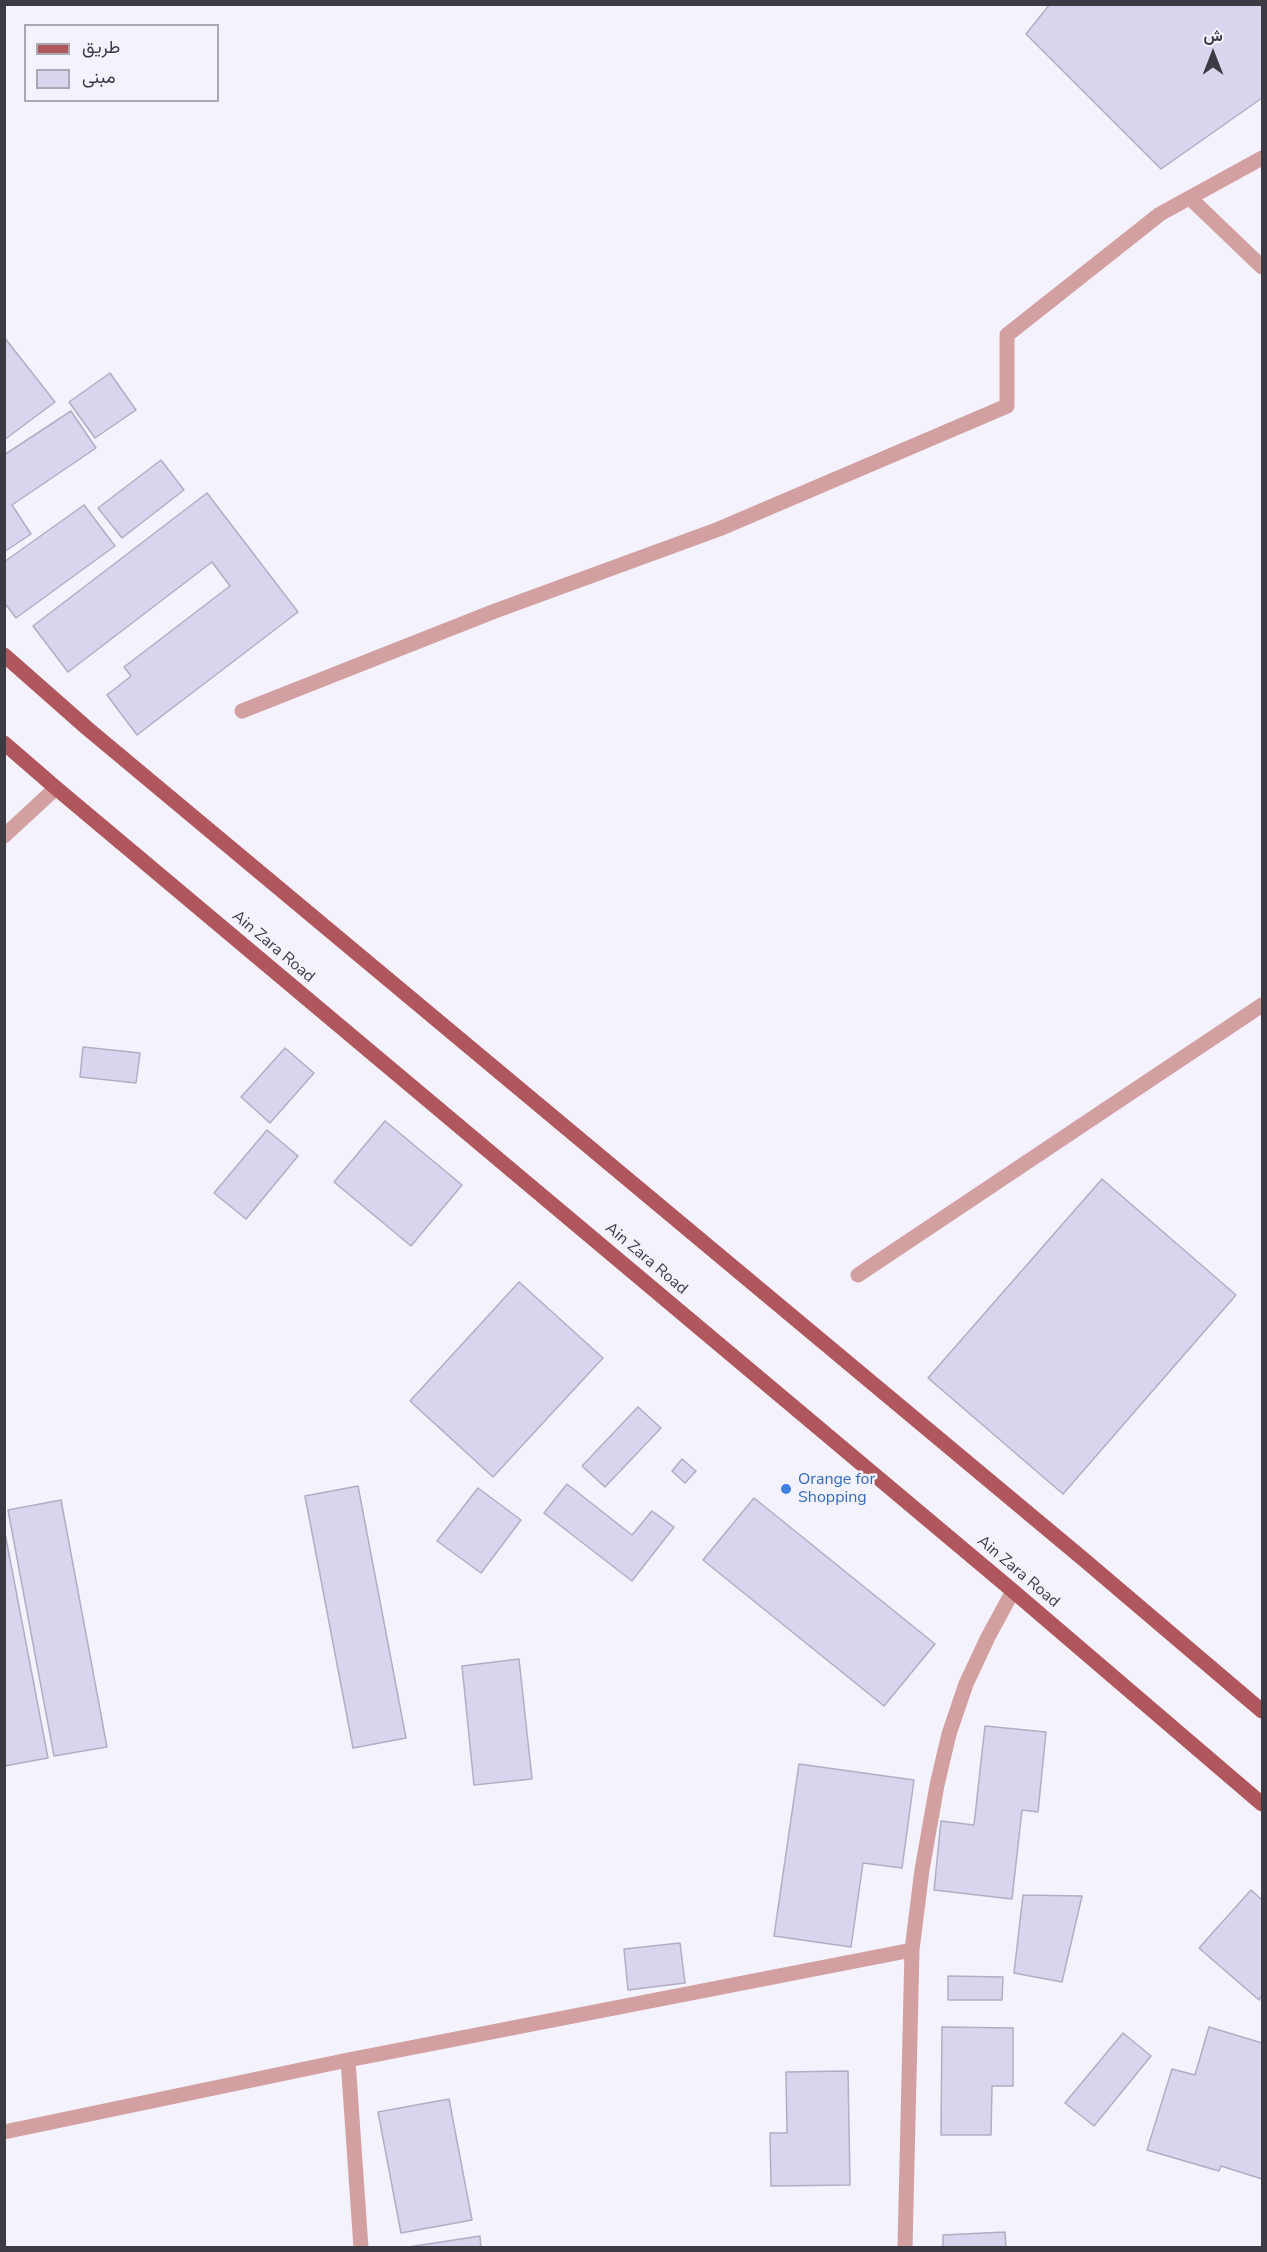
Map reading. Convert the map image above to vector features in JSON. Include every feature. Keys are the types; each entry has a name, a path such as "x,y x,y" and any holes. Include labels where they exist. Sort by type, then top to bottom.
{"main road":[{"path":"4,655 88,729 1263,1711"},
{"name":"Ain Zara Road","path":"4,743 1263,1804"}],"street":[{"path":"242,711 495,611 719,529 1007,405 1007,335 1160,214 1263,158"},
{"path":"1190,198 1263,267"},
{"path":"4,836 56,788"},
{"path":"858,1275 1263,1005"},
{"path":"905,2247 912,1950 937,1785 949,1734 966,1684 1013,1591"},
{"path":"4,2132 348,2060 912,1950"},
{"path":"348,2060 361,2247"}],"building":[{"path":"1050,4 1262,4 1262,98 1161,169 1026,34"},
{"path":"4,337 55,402 4,440"},
{"path":"110,373 136,410 95,438 69,402"},
{"path":"71,411 96,448 12,505 31,534 4,552 4,455"},
{"path":"161,460 184,490 122,538 98,508"},
{"path":"207,493 298,612 137,735 107,695 131,676 124,667 230,586 212,562 68,672 33,626"},
{"path":"84,505 115,546 16,618 4,602 4,562"},
{"path":"83,1047 140,1053 136,1083 80,1077"},
{"path":"285,1048 314,1073 270,1123 241,1097"},
{"path":"385,1121 462,1185 411,1246 334,1182"},
{"path":"267,1130 298,1156 246,1219 214,1193"},
{"path":"1102,1179 1236,1295 1063,1494 928,1378"},
{"path":"519,1282 603,1358 493,1477 410,1401"},
{"path":"638,1407 661,1428 605,1487 582,1466"},
{"path":"682,1459 696,1471 685,1483 672,1471"},
{"path":"567,1484 632,1535 652,1511 674,1527 632,1581 544,1513"},
{"path":"358,1486 406,1738 353,1748 305,1496"},
{"path":"478,1488 521,1520 481,1573 437,1541"},
{"path":"754,1498 935,1644 884,1706 703,1560"},
{"path":"61,1500 107,1747 54,1756 8,1510"},
{"path":"4,1528 48,1758 4,1766"},
{"path":"519,1659 532,1779 474,1785 462,1666"},
{"path":"985,1726 1046,1732 1038,1812 1022,1810 1012,1899 934,1890 941,1821 974,1825"},
{"path":"799,1764 914,1780 902,1868 863,1863 851,1947 774,1936"},
{"path":"1251,1890 1262,1900 1262,1995 1259,2000 1199,1948"},
{"path":"1023,1895 1082,1896 1062,1982 1014,1973"},
{"path":"680,1943 685,1983 628,1990 624,1949"},
{"path":"948,1976 1003,1977 1002,2000 948,2000"},
{"path":"942,2027 1013,2028 1013,2086 992,2086 991,2135 941,2135"},
{"path":"1209,2027 1262,2043 1262,2179 1221,2166 1219,2171 1147,2150 1172,2069 1195,2075"},
{"path":"1123,2033 1151,2056 1094,2126 1065,2103"},
{"path":"848,2071 850,2185 771,2186 770,2133 787,2133 786,2072"},
{"path":"449,2099 472,2220 401,2233 378,2112"},
{"path":"1005,2232 1006,2248 943,2248 943,2235"},
{"path":"480,2236 481,2248 402,2248"}],"place":[{"name":"Orange for Shopping","path":"786,1489"}]}
